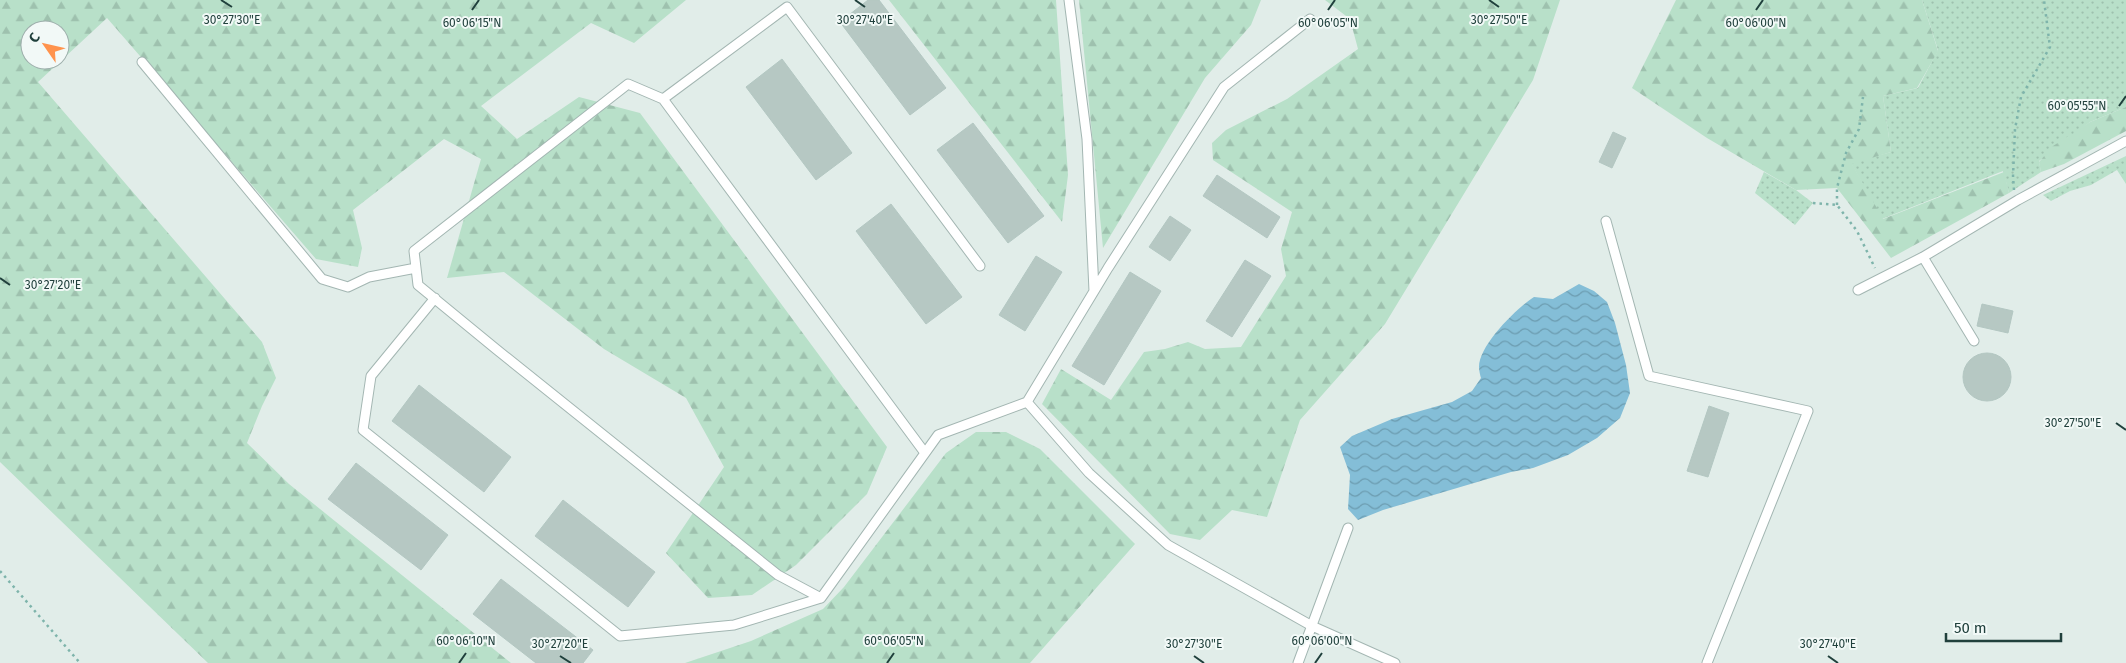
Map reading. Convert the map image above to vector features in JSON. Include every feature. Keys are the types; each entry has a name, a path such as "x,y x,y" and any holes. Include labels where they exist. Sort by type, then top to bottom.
{"lane":[{"path":"1069,0 1087,139 1094,292"},
{"path":"664,99 786,7 980,266"},
{"path":"435,298 371,376 363,430 620,636 734,626 821,598 938,435 1027,402 1094,292 1224,87 1310,19"},
{"path":"142,62 322,279 348,287 368,277 416,268"},
{"path":"821,598 778,575 418,284 414,251 628,84 664,99 925,453"},
{"path":"1858,290 1923,257 2018,200 2126,141"},
{"path":"1606,221 1649,376 1808,411 1707,663"},
{"path":"1923,257 1974,341"},
{"path":"1027,402 1090,473 1168,545 1312,626 1395,663"},
{"path":"1298,663 1348,528"}],"path":[{"path":"2018,200 2015,197 2013,176 2015,129 2021,97 2050,47 2044,0"},
{"path":"1863,98 1859,129 1846,154 1837,188 1837,205 1857,231 1880,279"},
{"path":"1813,203 1837,205"},
{"path":"0,571 80,663"}],"green space":[{"path":"0,0 686,0 634,43 591,23 481,106 517,139 579,97 640,113 887,447 867,494 796,565 752,595 708,598 666,553 724,467 686,398 604,349 504,272 447,278 481,159 444,139 353,210 362,248 358,267 316,259 107,18 70,52 70,20 20,20 20,70 51,70 38,82 262,342 276,378 247,443 289,484 511,663 208,663 0,462"},
{"path":"889,0 1056,0 1068,175 1062,222"},
{"path":"1079,0 1261,0 1251,25 1205,78 1103,248"},
{"path":"1325,0 1560,0 1533,80 1385,324 1300,420 1267,517 1232,510 1200,540 1170,534 1042,404 1061,369 1111,400 1144,352 1165,349 1188,342 1205,349 1241,347 1286,276 1281,249 1292,212 1213,160 1212,143 1226,130 1287,99 1358,49 1350,19"},
{"path":"1676,0 1922,0 1938,51 1917,88 1883,96 1891,152 1852,164 1883,219 2004,172 2009,193 1891,258 1837,188 1796,190 1707,138 1632,88"},
{"path":"1922,0 2126,0 2126,107 2090,122 2039,161 2041,172 2009,193 2003,171 1882,219 1851,163 1891,152 1883,96 1918,88 1938,50"},
{"path":"2126,107 2126,131 2064,164 2041,172 2039,162 2053,146 2090,122"},
{"path":"2126,156 2126,184 2117,170 2091,185 2070,191 2051,201 2043,195"},
{"path":"1764,172 1796,190 1813,203 1795,225 1755,193"},
{"path":"976,432 1006,432 1040,449 1135,544 1030,663 685,663 751,641 823,609 844,587 946,453"}],"water":[{"path":"1579,284 1594,291 1607,302 1615,323 1626,365 1630,393 1620,418 1597,438 1568,455 1533,468 1511,472 1383,510 1358,520 1348,509 1350,475 1340,447 1352,436 1392,419 1452,402 1472,391 1481,378 1479,367 1485,348 1518,309 1534,297 1553,299"}],"building":[{"path":"868,0 879,0 946,88 910,115 840,22"},
{"path":"782,59 852,153 816,180 746,87"},
{"path":"973,123 1044,216 1008,243 937,150"},
{"path":"1613,132 1626,138 1612,168 1599,162"},
{"path":"1217,175 1280,217 1267,238 1203,196"},
{"path":"891,204 962,297 926,324 856,231"},
{"path":"1170,216 1191,230 1170,261 1149,247"},
{"path":"1036,256 1062,272 1025,331 999,315"},
{"path":"1245,260 1271,276 1232,337 1206,321"},
{"path":"1130,272 1161,291 1104,385 1072,366"},
{"path":"1982,304 2013,311 2008,333 1977,326"},
{"path":"1987,353 1996,355 2004,360 2009,368 2011,377 2009,386 2004,394 1996,399 1987,401 1978,399 1970,394 1965,386 1963,377 1965,368 1970,360 1978,355"},
{"path":"419,385 511,457 484,492 392,421"},
{"path":"1709,406 1729,413 1708,477 1687,471"},
{"path":"356,463 448,535 421,570 328,499"},
{"path":"563,500 655,572 628,607 535,536"},
{"path":"501,579 593,650 583,663 536,663 473,614"}]}
